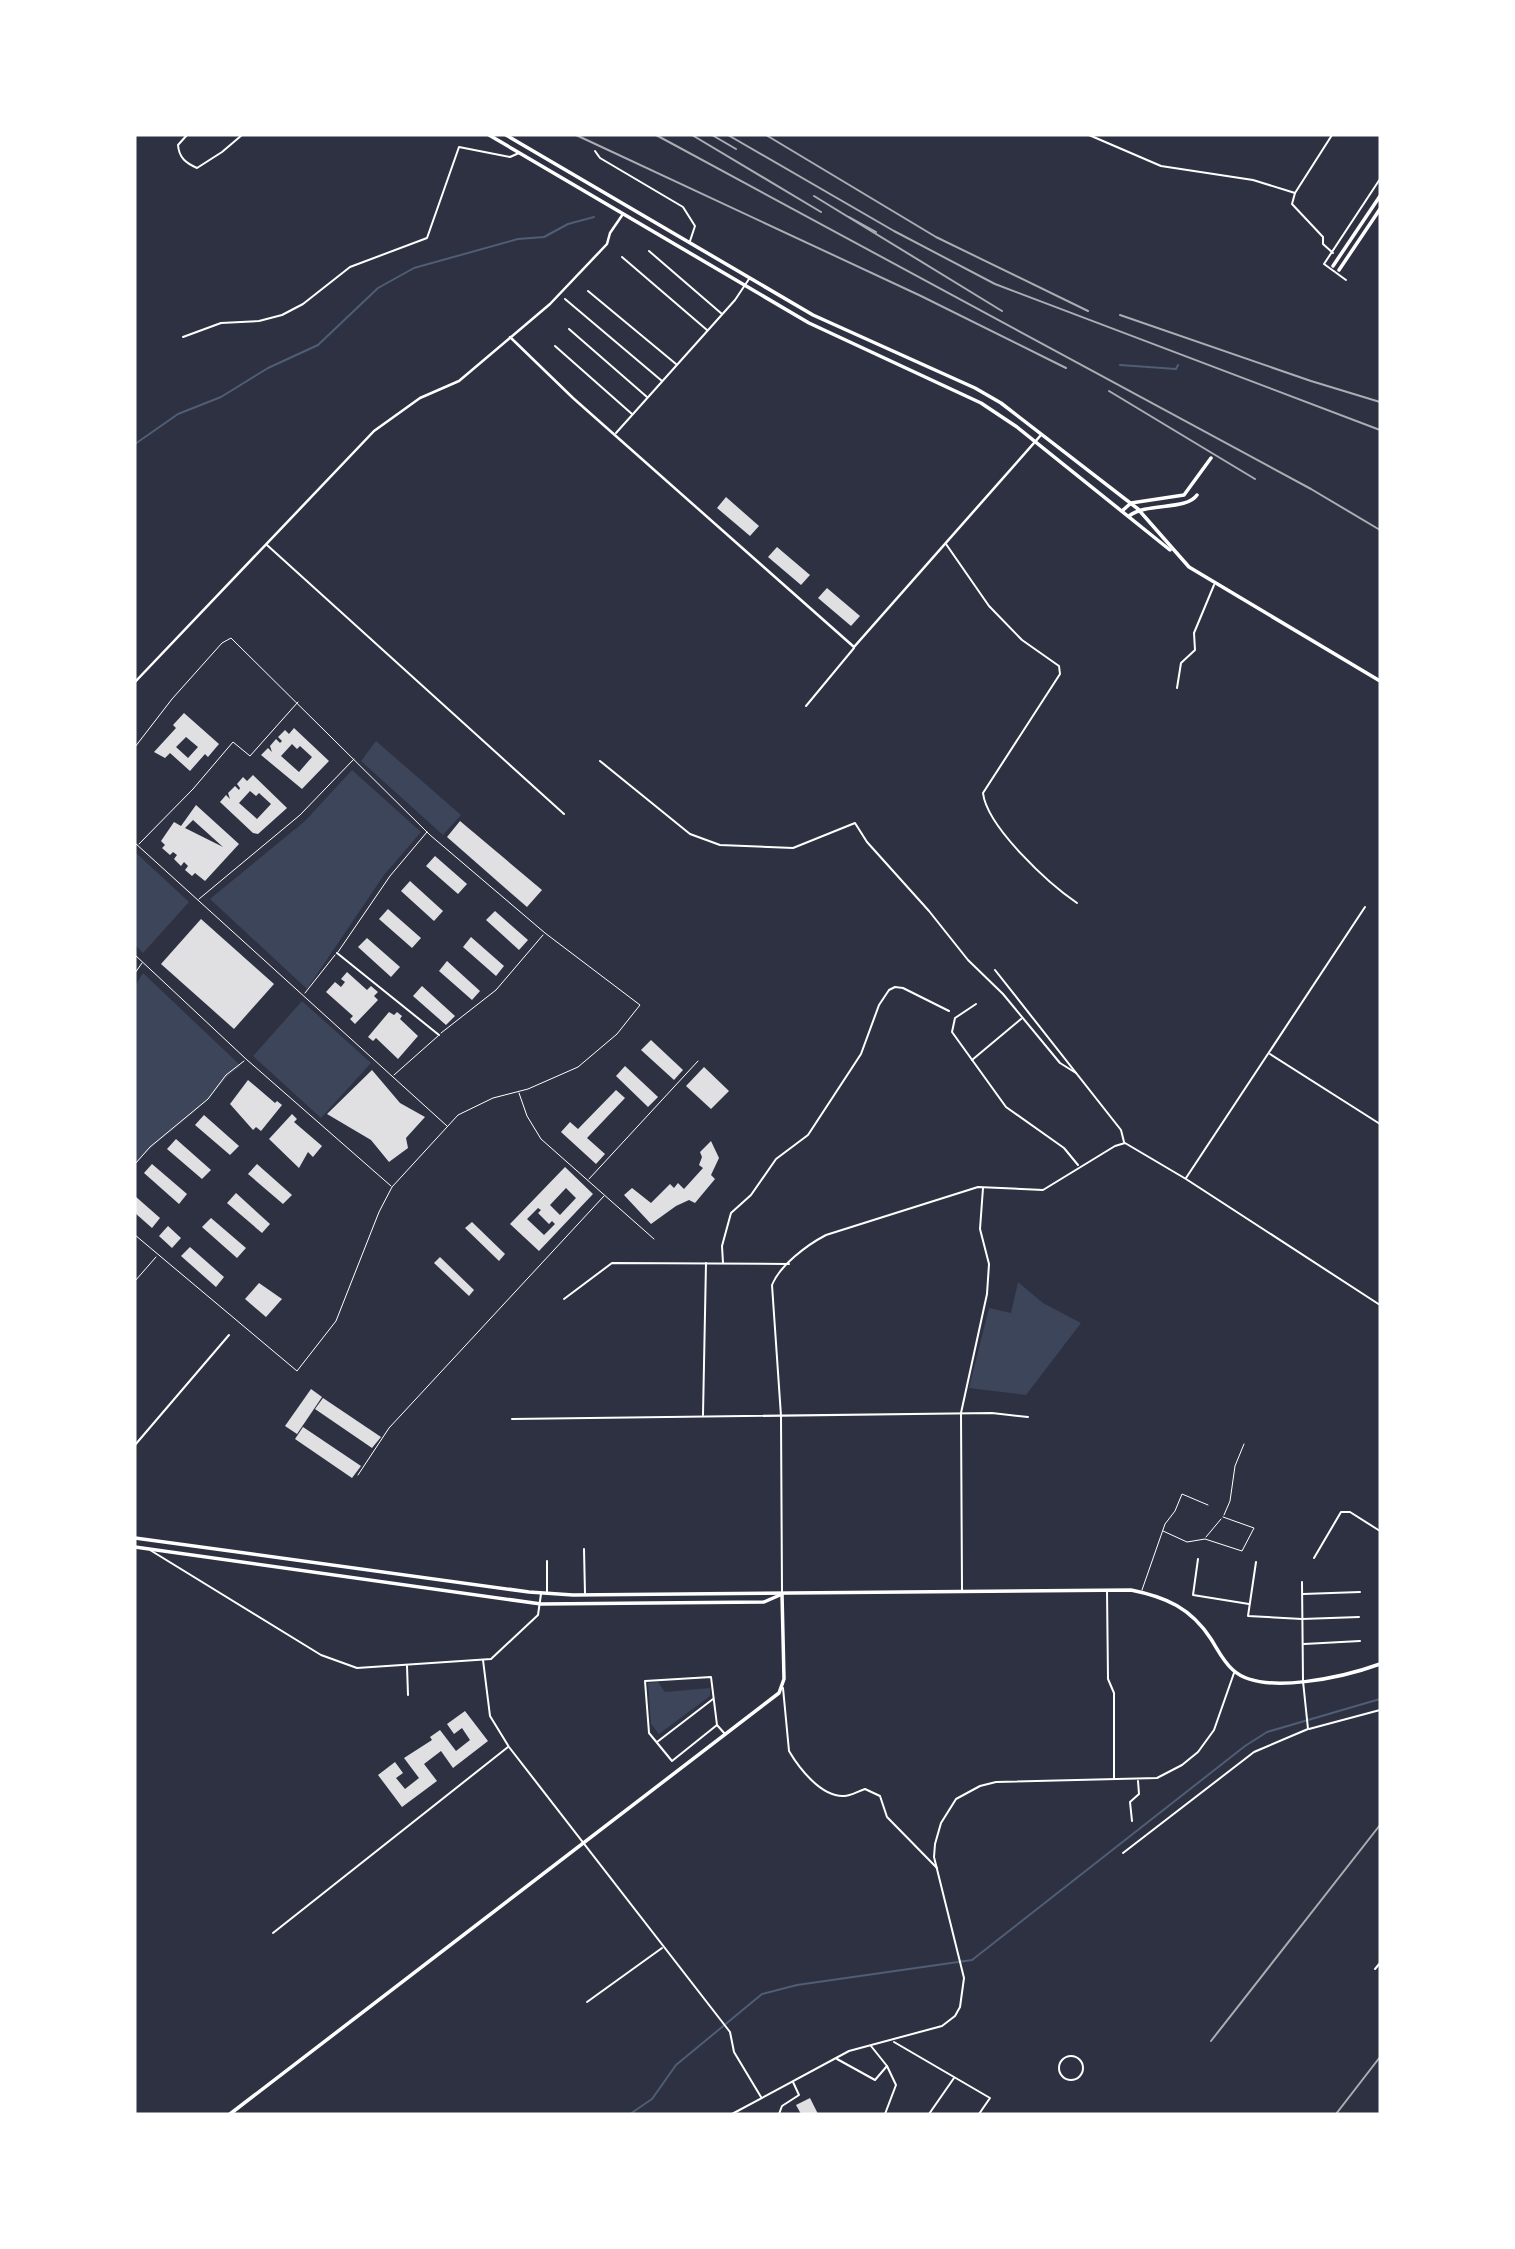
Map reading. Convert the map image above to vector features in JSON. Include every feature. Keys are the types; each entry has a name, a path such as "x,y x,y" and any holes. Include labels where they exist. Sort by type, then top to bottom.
{"main road":[{"path":"489,135 809,323 981,404 1017,427 1182,561 1380,681"},
{"path":"506,135 813,315 975,388 1042,433 1131,503 1182,561"},
{"path":"1334,266 1380,196"},
{"path":"1339,270 1380,209"},
{"path":"1122,511 1131,503 1184,495 1211,458"},
{"path":"1129,516 1138,509 1189,502 1197,495"},
{"path":"135,1538 547,1594 1107,1589 1141,1592 1172,1602 1191,1614 1235,1672 1249,1679 1268,1682 1303,1681 1348,1674 1380,1664"},
{"path":"135,1548 541,1604 764,1602 782,1594"},
{"path":"230,2114 725,1735 783,1687 782,1594"}],"street":[{"path":"187,135 178,145 179,152 184,161 197,168 242,135"},
{"path":"1089,135 1161,166 1254,180 1294,194"},
{"path":"1332,135 1294,194 1292,204 1323,237 1323,244 1333,253"},
{"path":"183,337 222,323 259,321 282,315 303,304 350,267 427,238 459,147 510,157 519,152"},
{"path":"595,151 600,158 686,209 695,226 690,242"},
{"path":"1346,280 1324,264 1380,179"},
{"path":"135,682 374,431 420,398 451,387 550,304 607,244 610,233 623,213"},
{"path":"649,251 722,314"},
{"path":"622,257 708,331"},
{"path":"614,435 708,331 749,278"},
{"path":"588,291 677,365"},
{"path":"565,299 662,381"},
{"path":"569,329 648,398"},
{"path":"510,337 614,435 854,647"},
{"path":"555,346 633,414"},
{"path":"806,706 854,647 1042,433"},
{"path":"946,543 989,606 1022,640 1059,666 1060,674 983,793 987,808 1022,853 1048,883 1077,903"},
{"path":"266,544 564,814"},
{"path":"1177,688 1181,663 1195,650 1195,632 1216,583"},
{"path":"600,761 690,834 720,845 793,848 855,823 867,842 929,911 968,960 1003,994 1060,1063 1076,1073"},
{"path":"1186,1179 1365,907"},
{"path":"337,953 439,1035"},
{"path":"995,970 1121,1130 1125,1143 1186,1179 1380,1305"},
{"path":"723,1263 722,1246 731,1213 751,1195 776,1160 808,1135 861,1054 879,1005 889,990 895,986 903,988 949,1011"},
{"path":"976,1004 954,1018 952,1032 1006,1107 1064,1148 1079,1167"},
{"path":"971,1061 1022,1018"},
{"path":"1269,1053 1380,1124"},
{"path":"782,1594 780,1416 772,1285 776,1276 814,1241 826,1235 984,1186 1043,1190 1125,1143"},
{"path":"962,1592 961,1413 988,1286 989,1264 979,1229 984,1186"},
{"path":"564,1299 612,1263 789,1264"},
{"path":"703,1416 706,1263"},
{"path":"135,1445 229,1335"},
{"path":"512,1419 961,1413 1028,1417"},
{"path":"1314,1558 1341,1512 1350,1512 1380,1531"},
{"path":"584,1549 586,1595"},
{"path":"150,1550 255,1616 341,1664 357,1668 483,1660 500,1654 538,1615 541,1593"},
{"path":"1198,1559 1193,1595 1250,1604"},
{"path":"547,1561 547,1594"},
{"path":"1256,1562 1248,1616 1302,1619 1359,1617"},
{"path":"1302,1582 1304,1710 1308,1729"},
{"path":"1107,1589 1108,1679 1114,1693 1114,1780"},
{"path":"1302,1594 1360,1592"},
{"path":"1303,1644 1360,1641"},
{"path":"483,1660 490,1716 509,1747 730,2032 734,2052 762,2098"},
{"path":"407,1665 408,1695"},
{"path":"732,2114 836,2058 871,2045 942,2026 955,2016 965,1988 937,1869 935,1844 941,1823 956,1799 967,1791 1007,1781 1157,1778 1182,1765 1198,1752 1223,1712 1235,1672"},
{"path":"717,1725 671,1761 649,1733 645,1681 711,1677 717,1725 725,1735"},
{"path":"783,1687 789,1751 793,1758 817,1784 833,1794 851,1795 865,1789 880,1796 887,1817 937,1869"},
{"path":"657,1742 714,1698"},
{"path":"1123,1853 1254,1752 1308,1729 1380,1710"},
{"path":"273,1933 509,1747"},
{"path":"1132,1821 1130,1802 1139,1794 1138,1780"},
{"path":"587,2002 663,1947"},
{"path":"1375,1969 1380,1962"},
{"path":"893,2041 990,2098 979,2114"},
{"path":"871,2045 887,2066 896,2085 886,2114"},
{"path":"1068,2056 1077,2058 1082,2065 1081,2074 1073,2080 1064,2078 1059,2070 1061,2062 1068,2056"},
{"path":"836,2058 876,2080 887,2066"},
{"path":"929,2114 955,2077"},
{"path":"774,2114 779,2113 799,2095 793,2081"}],"lane":[{"path":"135,747 177,693 222,643 231,638 429,830 545,933 640,1004 617,1034 578,1067 519,1091 492,1098 458,1115 447,1126 392,1187 379,1212 336,1321 297,1371 135,1235"},
{"path":"137,846 193,789 233,742 250,756 298,702"},
{"path":"197,901 300,814 354,758"},
{"path":"304,994 337,953 390,876 429,830"},
{"path":"135,843 394,1075 447,1126"},
{"path":"394,1075 496,990 545,933"},
{"path":"135,955 246,1059 392,1187"},
{"path":"135,972 142,962"},
{"path":"135,1164 150,1147 208,1099 226,1075 246,1059"},
{"path":"587,1181 698,1061"},
{"path":"519,1091 527,1116 541,1139 654,1239"},
{"path":"358,1475 389,1428 604,1196"},
{"path":"135,1280 158,1255"},
{"path":"1205,1539 1223,1517 1230,1501 1231,1481 1244,1444"},
{"path":"1141,1592 1163,1531 1182,1494 1208,1505"},
{"path":"1163,1531 1187,1542 1205,1539 1238,1552 1245,1548 1254,1528 1223,1517"}],"shaded area":[{"path":"376,741 461,815 443,835 361,761"},
{"path":"352,770 421,832 384,875 307,989 210,899 305,821"},
{"path":"135,852 189,902 143,953 135,945"},
{"path":"143,973 241,1066 135,1164 135,986"},
{"path":"302,1001 371,1063 321,1118 253,1056"},
{"path":"1018,1282 1043,1303 1081,1323 1026,1395 969,1388 989,1308 1011,1313"},
{"path":"658,1682 665,1692 710,1688 710,1696 659,1734 651,1724 648,1683"}],"building":[{"path":"726,497 759,526 750,536 717,508"},
{"path":"777,547 810,575 801,585 768,557"},
{"path":"827,588 860,616 851,626 818,598"},
{"path":"184,713 219,744 208,757 205,754 190,771 170,753 165,758 154,752 176,728 173,725","holes":["186,737 198,747 188,758 176,747"]},
{"path":"294,728 329,761 302,789 261,755 268,748 272,752 270,746 276,739 280,743 282,741 278,737 285,730 289,734","holes":["292,744 297,749 300,746 312,757 299,772 281,756"]},
{"path":"253,775 287,808 258,834 253,833 220,802 226,795 230,799 228,793 235,786 239,790 237,784 243,777 247,781","holes":["250,791 256,796 259,793 271,804 257,819 239,803"]},
{"path":"196,805 239,844 205,881 195,873 192,876 185,870 188,866 184,862 181,866 174,859 177,855 173,852 170,855 162,848 165,845 161,841 174,822 181,826","holes":["193,820 223,847 185,828"]},
{"path":"460,821 542,890 527,907 447,837"},
{"path":"435,856 467,884 458,894 426,866"},
{"path":"410,881 443,911 434,921 401,891"},
{"path":"388,909 421,938 412,948 379,919"},
{"path":"495,911 528,940 519,950 486,920"},
{"path":"201,919 274,984 234,1029 161,964"},
{"path":"471,937 504,966 496,976 463,947"},
{"path":"367,938 400,967 391,977 358,947"},
{"path":"447,961 480,991 472,1000 439,971"},
{"path":"347,972 367,990 371,986 378,992 374,996 378,1000 355,1024 350,1019 353,1016 326,992 335,982 341,987 345,982 341,979"},
{"path":"422,986 455,1016 446,1025 413,996"},
{"path":"389,1012 394,1015 397,1012 402,1016 400,1019 418,1036 398,1059 376,1038 373,1041 368,1037"},
{"path":"651,1040 683,1070 674,1080 641,1050"},
{"path":"625,1066 658,1097 648,1107 616,1076"},
{"path":"704,1067 729,1091 711,1109 686,1086"},
{"path":"372,1070 400,1103 425,1117 406,1138 408,1148 389,1162 371,1140 327,1114"},
{"path":"248,1080 275,1103 277,1101 282,1105 261,1131 256,1127 253,1130 230,1104"},
{"path":"616,1090 625,1098 587,1138 605,1154 596,1164 561,1132 570,1122 578,1129"},
{"path":"292,1114 297,1119 294,1122 322,1146 313,1157 308,1152 299,1168 269,1139"},
{"path":"204,1115 239,1146 230,1155 195,1125"},
{"path":"176,1139 211,1170 202,1179 167,1149"},
{"path":"711,1141 719,1158 711,1175 715,1179 695,1203 689,1200 676,1206 651,1224 624,1195 632,1188 651,1203 670,1184 674,1188 678,1183 684,1189 703,1168 699,1165 702,1157 700,1152"},
{"path":"152,1164 187,1194 179,1204 144,1173"},
{"path":"257,1164 292,1195 283,1204 248,1174"},
{"path":"565,1167 593,1194 539,1251 510,1224","holes":["566,1188 576,1198 560,1215 550,1205","538,1208 541,1210 538,1213 549,1224 552,1221 555,1224 544,1235 527,1219"]},
{"path":"236,1193 270,1224 262,1233 227,1203"},
{"path":"135,1196 160,1218 152,1228 135,1213"},
{"path":"211,1218 246,1248 237,1258 202,1227"},
{"path":"472,1222 505,1254 499,1261 465,1228"},
{"path":"168,1226 181,1238 172,1248 159,1236"},
{"path":"190,1247 224,1277 216,1287 181,1256"},
{"path":"440,1257 474,1290 469,1296 434,1263"},
{"path":"259,1283 282,1299 266,1317 245,1299"},
{"path":"311,1389 322,1397 297,1434 285,1426"},
{"path":"323,1398 381,1437 372,1448 315,1409"},
{"path":"303,1427 361,1466 352,1478 295,1439"},
{"path":"465,1711 488,1741 453,1768 441,1751 424,1764 437,1781 402,1807 378,1775 395,1762 403,1773 396,1778 405,1789 419,1778 404,1758 432,1740 430,1737 440,1730 456,1751 470,1740 462,1728 454,1734 447,1724"},
{"path":"810,2098 818,2114 801,2114 796,2105"}],"waterway":[{"path":"135,444 178,414 221,397 268,368 318,345 378,288 414,268 518,239 544,237 568,224 594,217"},
{"path":"1120,365 1176,369 1178,365"},
{"path":"630,2114 652,2099 676,2065 762,1994 797,1985 972,1960 1245,1746 1267,1732 1380,1699"}],"railway":[{"path":"576,135 921,296 1066,368"},
{"path":"656,135 1311,489 1380,530"},
{"path":"692,135 821,212"},
{"path":"712,135 736,149"},
{"path":"728,135 894,231 995,284 1380,430"},
{"path":"766,135 936,237 1088,311"},
{"path":"814,196 1002,311"},
{"path":"849,217 876,232"},
{"path":"1120,315 1380,402"},
{"path":"1109,391 1255,479"},
{"path":"1211,2041 1380,1825"},
{"path":"1336,2114 1380,2057"}]}
